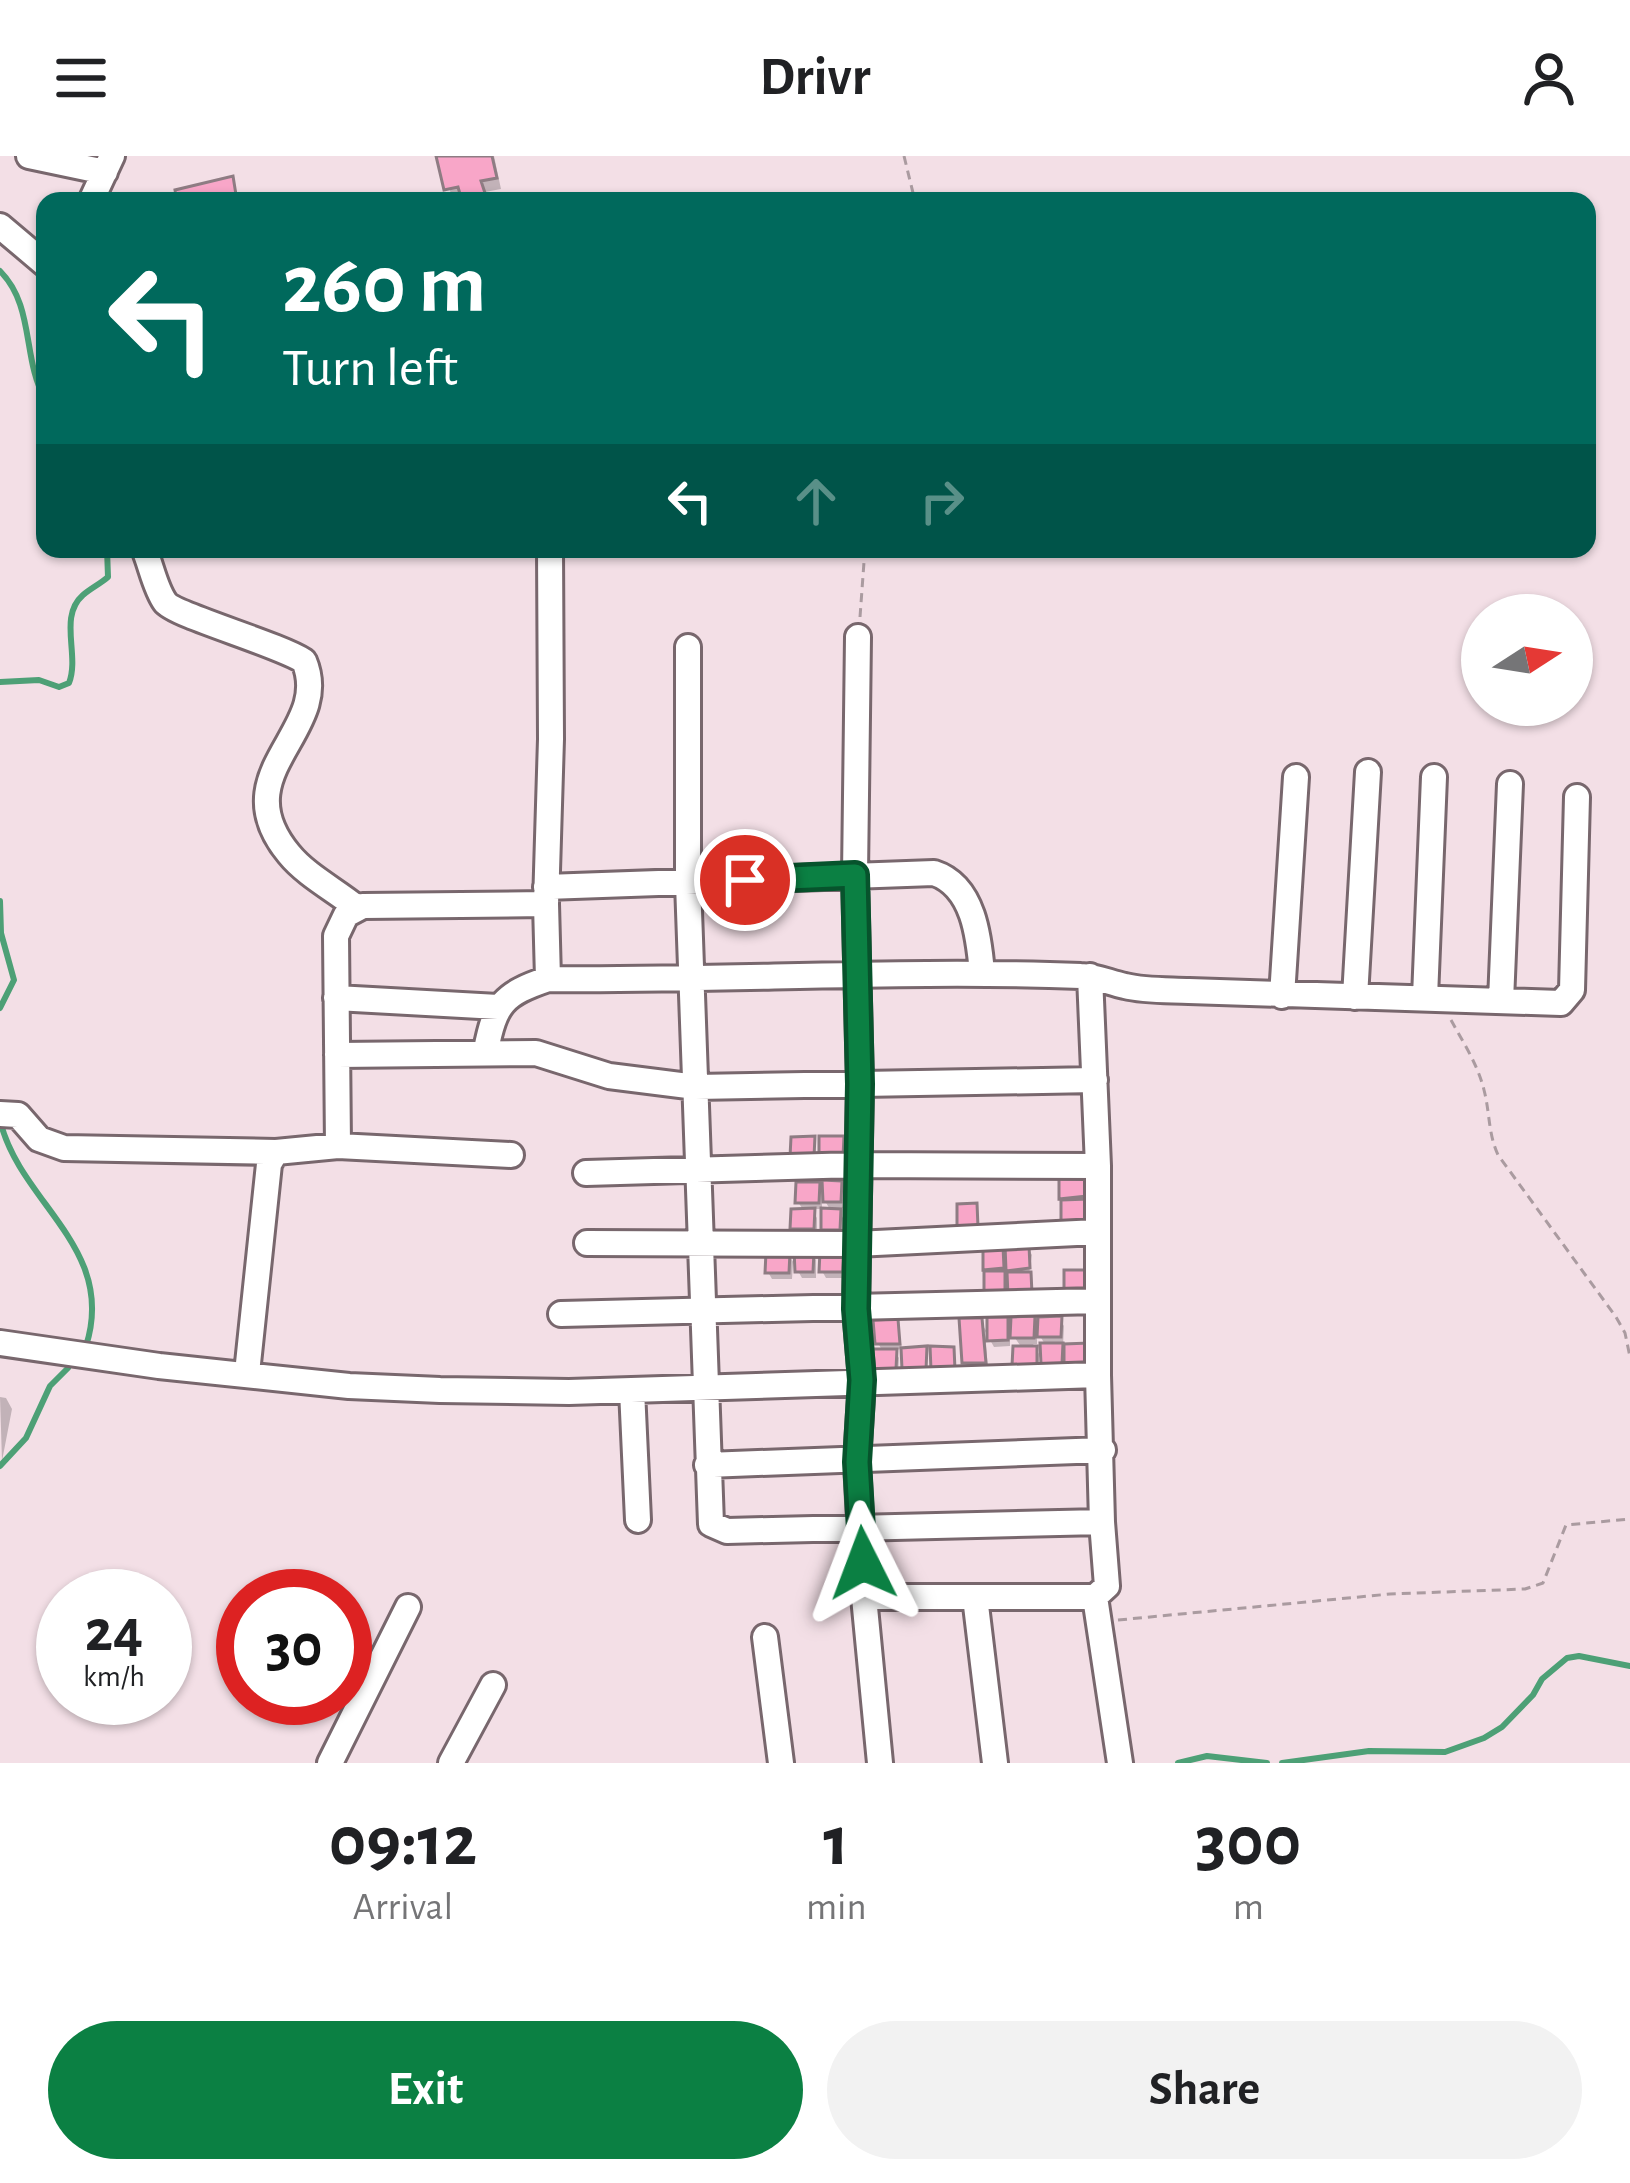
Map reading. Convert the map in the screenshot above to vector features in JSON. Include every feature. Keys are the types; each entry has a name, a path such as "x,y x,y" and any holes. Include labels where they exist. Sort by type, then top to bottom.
{"street":[{"path":"29,156 109,164 95,192"},
{"path":"0,226 36,256"},
{"path":"148,558 161,595 171,608 234,629 304,661 309,684 302,719 273,766 266,800 280,842 293,859 356,908"},
{"path":"548,979 550,558"},
{"path":"858,637 856,1309 862,1380 857,1462 880,1763"},
{"path":"688,647 688,883 711,1524 719,1530 1102,1522"},
{"path":"1354,997 1369,772"},
{"path":"1282,996 1296,777"},
{"path":"1433,998 1434,777"},
{"path":"1501,1001 1510,784"},
{"path":"486,1050 498,1007 510,994 548,979 694,981 858,973 1090,976 1130,988 1561,1004 1571,995 1577,797"},
{"path":"338,1146 336,936 346,915 356,908 688,883 934,873 954,883 974,922 982,974"},
{"path":"1090,976 1107,1586 1096,1610 1120,1763"},
{"path":"336,998 498,1007"},
{"path":"337,1055 536,1053 609,1076 696,1087 1095,1080"},
{"path":"5,1113 17,1115 39,1139 64,1148 276,1152 338,1146 511,1155"},
{"path":"247,1373 267,1182 276,1152"},
{"path":"586,1173 857,1165 1098,1166"},
{"path":"587,1243 856,1244 1097,1232"},
{"path":"561,1314 1098,1301"},
{"path":"0,1343 349,1386 417,1389 632,1390 1098,1375"},
{"path":"632,1390 638,1520"},
{"path":"706,1465 1103,1450"},
{"path":"865,1598 975,1597 1096,1610"},
{"path":"975,1597 995,1763"},
{"path":"330,1763 408,1607"},
{"path":"765,1637 781,1763"},
{"path":"451,1763 494,1685"}],"path":[{"path":"904,156 913,192"},
{"path":"858,637 866,558"},
{"path":"1433,998 1478,1070 1489,1133 1498,1155 1616,1317 1630,1357"},
{"path":"1096,1610 1525,1589 1543,1583 1566,1525 1630,1519"}],"building":[{"path":"436,156 492,156 497,178 481,181 485,192 459,192 458,187 444,190"},
{"path":"233,176 236,192 175,192"},
{"path":"815,1136 814,1157 790,1157 791,1137"},
{"path":"819,1136 844,1136 843,1157 819,1157"},
{"path":"1087,1173 1087,1196 1059,1199 1059,1174"},
{"path":"822,1180 842,1181 841,1202 823,1202"},
{"path":"796,1182 820,1182 819,1203 795,1203"},
{"path":"1089,1199 1090,1222 1061,1225 1061,1200"},
{"path":"977,1203 978,1227 957,1229 957,1204"},
{"path":"815,1208 814,1229 790,1229 791,1209"},
{"path":"821,1208 841,1209 840,1230 821,1230"},
{"path":"1005,1245 1029,1245 1030,1268 1006,1271"},
{"path":"983,1246 1003,1246 1004,1268 983,1270"},
{"path":"794,1250 814,1251 813,1272 795,1272"},
{"path":"820,1251 844,1251 843,1272 819,1272"},
{"path":"766,1252 790,1252 789,1273 765,1273"},
{"path":"1064,1270 1092,1270 1092,1292 1064,1296"},
{"path":"984,1271 1005,1271 1005,1293 984,1295"},
{"path":"1007,1272 1031,1272 1032,1294 1008,1297"},
{"path":"1035,1316 1034,1338 1010,1338 1011,1317"},
{"path":"1062,1316 1061,1337 1037,1337 1038,1317"},
{"path":"987,1317 1008,1317 1008,1340 987,1341"},
{"path":"959,1318 982,1318 986,1363 962,1363"},
{"path":"898,1319 900,1344 875,1344 873,1320"},
{"path":"1040,1343 1063,1343 1062,1364 1041,1364"},
{"path":"1089,1343 1088,1364 1064,1364 1064,1344"},
{"path":"927,1346 926,1370 902,1369 901,1348"},
{"path":"930,1346 954,1347 955,1370 931,1370"},
{"path":"1013,1346 1037,1346 1037,1367 1012,1366"},
{"path":"872,1349 897,1349 896,1369 872,1369"}],"waterway":[{"path":"0,271 19,300 36,377"},
{"path":"0,682 39,680 59,687 69,683 72,614 83,595 108,577 107,558"},
{"path":"0,901 1,933 14,980 0,1008"},
{"path":"1,1124 12,1153 78,1254 89,1282 92,1312 86,1346"},
{"path":"0,1466 26,1438 50,1386 68,1368"},
{"path":"1282,1763 1369,1751 1445,1752 1502,1727 1542,1679 1567,1658 1630,1666"},
{"path":"1178,1763 1207,1756 1267,1763"}],"route":[{"path":"745,880 855,875 860,1084 856,1309 862,1380 857,1462 863,1563"}]}
